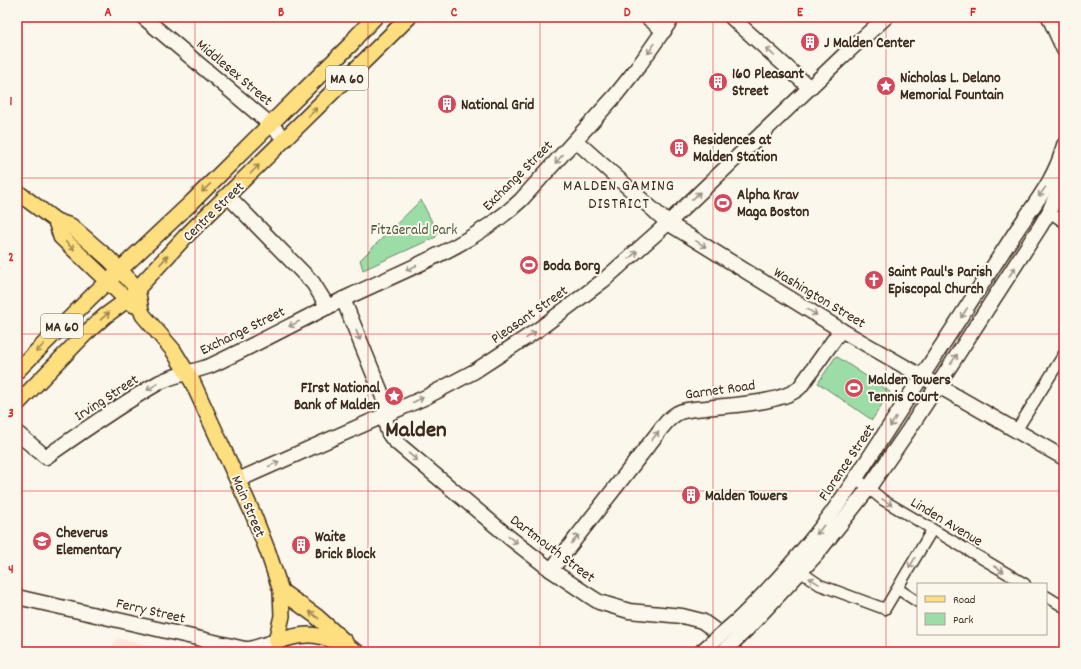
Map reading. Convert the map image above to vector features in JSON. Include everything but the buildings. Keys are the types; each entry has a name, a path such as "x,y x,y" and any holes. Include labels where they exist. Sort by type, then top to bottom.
{"main road":[{"name":"Centre Street","path":"17,371 121,271 352,43 375,17"},
{"name":"Centre Street","path":"17,404 85,334 109,312 127,300 185,237 409,17"},
{"path":"17,192 56,221 71,226 95,246 137,288"},
{"name":"Main Street","path":"56,221 61,237 127,300 141,310"},
{"name":"Main Street","path":"137,288 143,315 173,350 197,390 238,480 268,552 281,591 282,616 275,646"},
{"path":"281,591 316,616 356,651"},
{"path":"275,646 310,635 324,637 356,651"}],"street":[{"name":"Middlesex Street","path":"144,17 270,124 285,139"},
{"path":"647,17 664,31"},
{"name":"Exchange Street","path":"188,373 213,364 482,232 521,200 576,141 626,84 673,17"},
{"path":"731,17 810,88"},
{"name":"Pleasant Street","path":"238,480 426,397 475,371 530,336 604,280 668,223 886,17"},
{"path":"1049,17 1064,50"},
{"name":"Washington Street","path":"576,141 668,223 841,330 1064,458"},
{"name":"Florence Street","path":"723,652 763,594 812,540 856,478 1048,182 1057,165 1064,144"},
{"name":"Florence Street","path":"701,652 743,624 801,572 836,532 908,431 1026,249 1049,212 1064,177"},
{"path":"228,196 312,282 328,307"},
{"path":"1049,212 1064,222"},
{"path":"1010,239 1026,249"},
{"path":"343,299 385,402 386,415"},
{"name":"Garnet Road","path":"551,570 671,418 678,413 686,411 776,399 789,395 796,391 841,330"},
{"path":"1016,431 1064,354"},
{"name":"Irving Street","path":"17,433 46,457 161,382 188,373"},
{"name":"Dartmouth Street","path":"386,415 386,428 392,438 498,528 551,570 599,602 613,607 629,611 682,616 702,621 716,631 736,652"},
{"name":"Linden Avenue","path":"856,478 883,500 1023,583"},
{"path":"801,572 820,584 883,610 886,608 898,589 932,530"},
{"path":"898,589 917,601"},
{"name":"Ferry Street","path":"17,597 244,649 250,650 275,646"},
{"path":"1047,597 1064,606"}],"shaded area":[{"path":"117,638 175,652 109,652"}],"green space":[{"name":"FitzGerald Park","path":"421,200 437,232 436,237 363,270 360,260"},
{"name":"Malden Towers Tennis Court","path":"836,356 890,392 872,420 818,383"}],"place":[{"name":"J Malden Center","path":"810,42"},
{"name":"160 Pleasant Street","path":"718,82"},
{"name":"Nicholas L. Delano Memorial Fountain","path":"886,86"},
{"name":"National Grid","path":"447,104"},
{"name":"Residences at Malden Station","path":"679,148"},
{"name":"Alpha Krav Maga Boston","path":"723,203"},
{"name":"Boda Borg","path":"529,265"},
{"name":"Saint Paul's Parish Episcopal Church","path":"874,280"},
{"name":"Malden Towers Tennis Court","path":"854,388"},
{"name":"FIrst National Bank of Malden","path":"394,396"},
{"name":"Malden Towers","path":"691,495"},
{"name":"Cheverus Elementary","path":"42,541"},
{"name":"Waite Brick Block","path":"301,545"}],"district":[{"name":"MALDEN GAMING DISTRICT","path":"619,193"},
{"name":"Malden","path":"416,428"}]}
